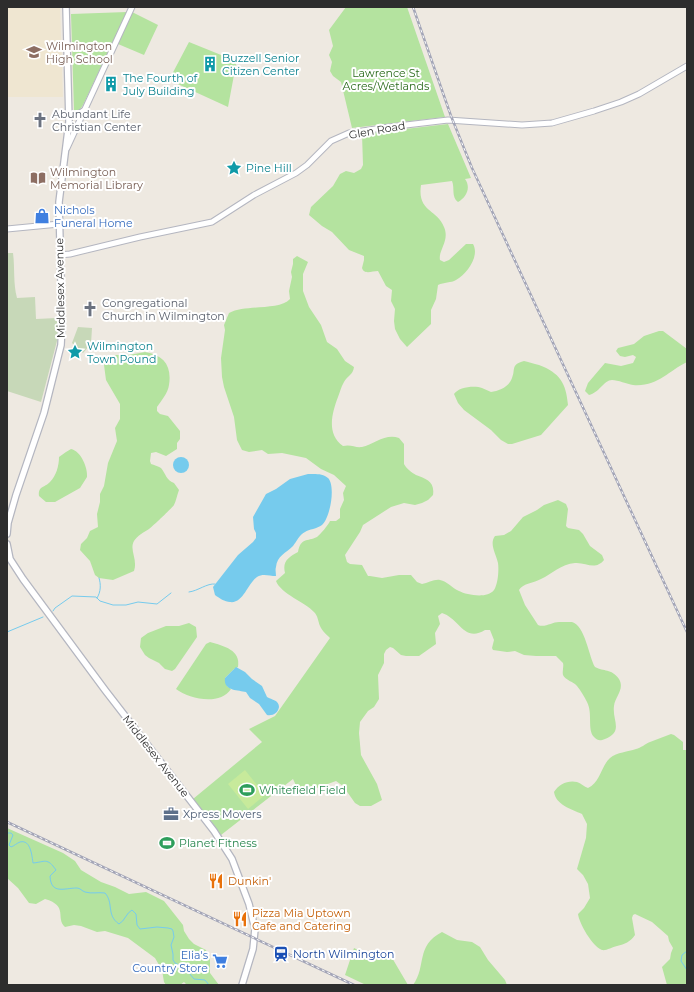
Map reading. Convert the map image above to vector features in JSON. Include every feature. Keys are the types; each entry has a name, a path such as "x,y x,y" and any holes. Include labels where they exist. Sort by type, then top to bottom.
{"main road":[{"path":"66,7 69,113 66,148"},
{"name":"Middlesex Avenue","path":"7,534 8,523 16,495 44,413 61,345 62,324 59,224 60,186 66,148"},
{"name":"Middlesex Avenue","path":"7,544 8,555 43,607 214,831 229,854 249,904 255,929 253,949 242,985"}],"street":[{"name":"Middlesex Avenue","path":"66,148 132,7"},
{"name":"Glen Road","path":"60,255 212,222 254,195 296,173 307,165 331,141 349,133 448,120 522,125 552,123 594,112 621,102 639,94 687,66"},
{"path":"69,113 77,115 84,110"},
{"path":"7,229 59,224"}],"shaded area":[{"name":"Wilmington High School","path":"7,7 60,7 63,97 7,97"}],"green space":[{"name":"Lawrence St Acres/Wetlands","path":"346,7 407,7 445,117 352,128 341,82 333,76 330,71 332,62 329,55 333,46 329,30"},
{"path":"127,12 83,105 79,111 74,111 71,14"},
{"path":"132,12 158,25 144,55 118,44"},
{"path":"189,42 231,59 237,59 228,107 169,80"},
{"path":"448,124 471,178 465,179 468,185 466,195 458,202 456,200 452,181 421,185 422,200 428,209 441,221 444,227 446,237 440,260 444,262 449,260 466,244 473,244 475,254 474,259 464,274 454,281 438,285 436,299 431,310 431,324 407,347 400,339 395,329 395,309 391,301 392,290 386,286 378,271 364,271 362,268 364,256 349,250 332,232 309,215 311,207 333,186 340,174 346,171 354,173 361,169 363,165 362,134"},
{"path":"7,253 13,253 17,298 35,297 36,319 57,318 58,337 41,402 7,391"},
{"path":"297,256 308,262 303,274 303,291 309,307 321,325 327,342 337,349 345,361 354,367 342,386 332,416 332,429 334,436 343,446 348,445 360,447 367,446 389,437 399,438 404,444 405,466 414,474 429,481 433,487 433,495 428,500 415,505 404,503 391,507 363,525 345,555 347,562 350,564 362,565 368,576 382,578 399,575 411,575 417,582 422,584 440,580 456,590 472,595 487,595 494,590 498,577 498,563 493,546 493,539 495,536 504,535 511,531 523,517 544,505 558,500 566,504 568,509 566,526 568,528 579,530 590,546 602,555 604,560 594,566 579,563 565,565 541,579 526,584 519,590 525,605 538,625 543,626 556,622 572,622 576,624 583,635 595,667 613,673 619,679 621,686 614,706 616,729 611,736 603,740 598,740 594,737 591,730 589,706 577,686 564,677 563,663 556,656 524,655 515,651 507,652 493,650 494,640 490,630 472,634 467,632 448,616 442,613 438,616 440,624 435,633 436,644 419,656 401,655 390,647 386,650 384,654 384,663 378,675 379,699 374,707 368,711 360,722 359,733 361,755 377,784 382,800 371,806 360,806 355,803 343,786 336,781 300,794 293,779 221,835 193,799 262,742 249,729 275,716 330,638 321,628 314,612 283,590 276,581 285,573 285,562 298,552 299,547 303,542 317,537 330,521 336,521 340,518 340,509 344,500 343,493 346,486 334,475 321,469 306,458 282,453 268,454 262,450 249,452 242,450 237,440 234,417 222,377 221,358 225,330 224,325 229,313 236,310 278,305 285,303 290,299 289,291 292,277 291,272 293,259"},
{"path":"78,327 92,328 91,344 83,353 72,343"},
{"path":"663,331 687,349 687,362 662,378 649,384 633,385 612,380 606,382 593,394 589,395 585,391 588,383 605,363 621,366 633,363 636,357 633,355 625,357 620,356 616,351 618,348 634,344 644,336"},
{"path":"145,352 162,359 168,367 170,378 168,388 157,407 157,411 160,414 168,416 180,431 180,439 177,443 177,449 166,456 156,452 151,453 150,461 151,464 161,468 168,479 174,483 179,490 174,505 154,525 134,541 132,548 135,563 134,571 113,580 99,578 95,575 90,561 80,550 81,544 87,538 90,531 98,527 97,514 100,494 104,486 108,463 117,441 115,428 120,419 120,404 106,380 104,365 106,361 116,355 129,355"},
{"path":"524,361 539,365 557,375 566,391 568,405 541,435 508,444 464,410 458,403 454,394 463,388 471,387 483,388 491,392 500,390 511,381 515,366"},
{"path":"71,449 75,450 81,456 86,469 87,477 80,488 55,502 46,502 39,496 39,490 48,484 54,477 58,467 59,457"},
{"path":"189,623 196,627 197,637 175,669 172,671 165,669 159,663 145,655 140,647 141,638 148,633 166,626 179,626"},
{"path":"210,642 226,647 237,656 238,667 225,678 227,686 231,689 220,698 212,699 196,698 182,693 176,689 206,644"},
{"path":"671,734 683,742 683,750 687,750 687,985 667,985 662,967 670,959 673,948 668,936 652,922 635,914 633,915 632,918 635,935 627,942 604,950 598,948 590,939 583,928 578,914 590,898 588,884 583,875 577,869 586,838 587,824 582,814 561,803 555,796 554,792 561,785 567,782 578,783 588,788 592,786 598,778 604,765 613,756 638,748"},
{"name":"Whitefield Field","path":"245,770 265,795 248,809 228,784"},
{"path":"7,828 63,853 75,861 81,870 101,882 129,894 146,892 164,901 183,925 184,931 189,939 194,944 206,950 210,960 210,973 219,985 187,985 184,982 180,985 166,985 162,970 155,958 128,938 105,931 97,932 81,926 74,925 65,927 62,924 57,905 45,899 36,904 29,903 18,888 7,878"},
{"path":"442,932 457,940 472,942 480,947 488,960 505,980 507,985 413,985 420,971 428,944"},
{"path":"354,948 370,953 388,951 408,985 366,985 345,975"}],"water":[{"path":"181,457 187,459 189,465 187,471 181,473 175,471 173,465 175,459"},
{"path":"308,474 324,475 330,482 332,495 330,509 325,521 322,525 303,533 293,546 280,557 277,563 276,576 264,575 257,577 242,597 235,602 220,599 215,595 213,587 238,555 256,538 253,517 266,494 290,479"},
{"path":"236,667 245,672 262,686 267,697 278,703 279,707 275,714 267,715 259,704 250,698 246,692 229,688 226,685 225,678"}],"waterway":[{"path":"97,598 100,588 99,578"},
{"path":"189,592 215,584"},
{"path":"53,611 72,596 96,597 100,601 113,605 126,605 138,602 157,604 171,593"},
{"path":"7,632 43,617"},
{"path":"7,833 11,833 13,835 9,845 11,847 20,842 27,843 33,863 46,861 53,866 56,870 50,876 51,882 56,888 79,888 88,893 105,893 108,897 111,913 119,924 132,910 136,914 137,925 140,929 157,927 172,929 174,937 171,945 173,960 175,963 185,968 194,979 205,980 209,985"},
{"path":"687,951 682,955 681,961 687,970"}],"railway":[{"path":"413,7 451,116 472,168 687,632"},
{"path":"7,822 354,985"}],"place":[{"name":"Wilmington High School","path":"34,52"},
{"name":"Buzzell Senior Citizen Center","path":"210,64"},
{"name":"The Fourth of July Building","path":"111,84"},
{"name":"Abundant Life Christian Center","path":"40,120"},
{"name":"Pine Hill","path":"234,168"},
{"name":"Wilmington Memorial Library","path":"38,178"},
{"name":"Nichols Funeral Home","path":"42,216"},
{"name":"Congregational Church in Wilmington","path":"90,309"},
{"name":"Wilmington Town Pound","path":"75,352"},
{"name":"Whitefield Field","path":"247,790"},
{"name":"Xpress Movers","path":"171,814"},
{"name":"Planet Fitness","path":"167,843"},
{"name":"Dunkin'","path":"216,881"},
{"name":"Pizza Mia Uptown Cafe and Catering","path":"240,919"},
{"name":"North Wilmington","path":"281,954"},
{"name":"Elia's Country Store","path":"220,961"}]}
